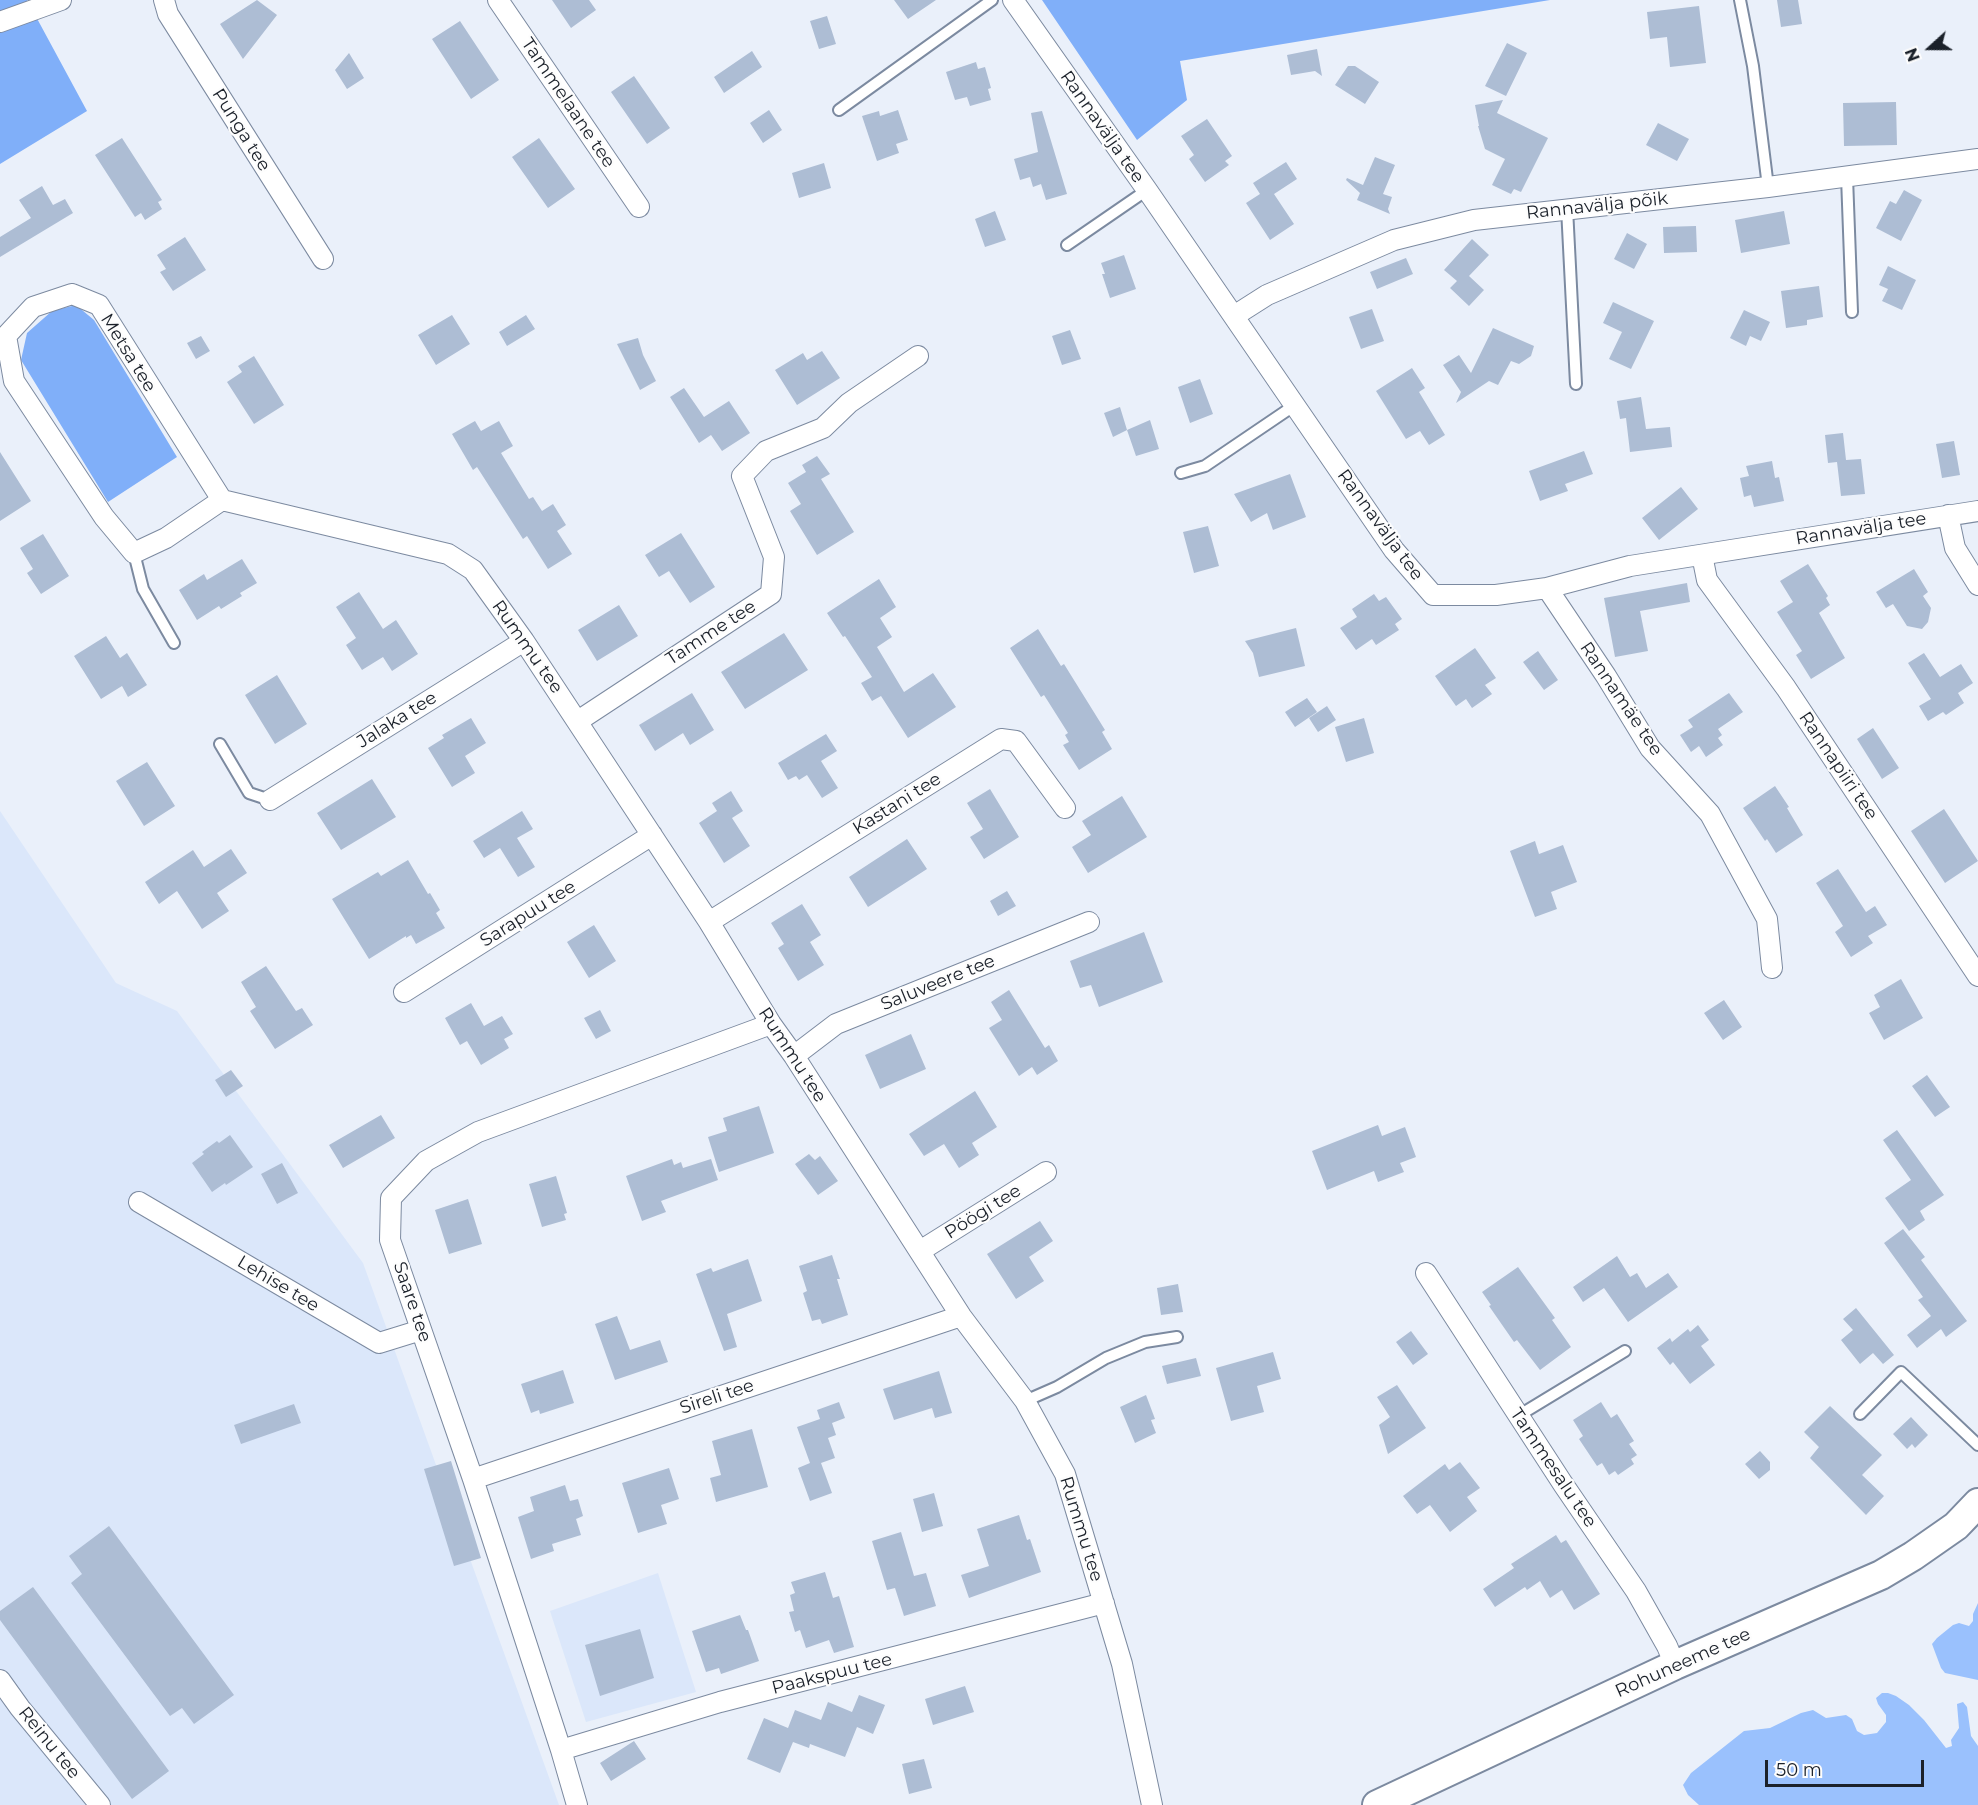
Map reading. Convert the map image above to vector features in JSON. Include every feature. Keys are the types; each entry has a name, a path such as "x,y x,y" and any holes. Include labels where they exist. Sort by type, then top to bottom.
{"street":[{"path":"0,22 61,0"},
{"name":"Punga tee","path":"164,0 168,14 322,259"},
{"name":"Tammelaane tee","path":"498,0 639,207"},
{"name":"Rannavälja tee","path":"1013,0 1147,190 1394,550 1433,596 1496,595 1547,588 1630,566 1978,511"},
{"name":"Rannavälja põik","path":"1234,316 1267,295 1394,240 1474,220 1768,187 1978,159"},
{"name":"Metsa tee","path":"134,553 104,517 14,381 6,336 33,307 72,294 99,305 222,500"},
{"name":"Tamme tee","path":"578,721 771,594 774,557 742,476 766,451 823,428 849,403 918,356"},
{"path":"134,553 166,538 222,500"},
{"name":"Rummu tee","path":"222,500 448,554 473,570 524,641 709,922 771,1024 794,1056 961,1316 1024,1401 1065,1474 1122,1664 1152,1805"},
{"path":"1948,515 1954,548 1978,585"},
{"name":"Rannapiiri tee","path":"1702,555 1707,580 1786,688 1978,976"},
{"name":"Rannamäe tee","path":"1547,588 1606,676 1650,748 1710,813 1767,919 1772,968"},
{"name":"Jalaka tee","path":"270,800 524,641"},
{"name":"Kastani tee","path":"709,922 1001,739 1016,741 1065,808"},
{"name":"Sarapuu tee","path":"404,992 652,836"},
{"name":"Saluveere tee","path":"794,1056 836,1024 1089,922"},
{"name":"Saare tee","path":"577,1805 473,1479 390,1240 391,1198 426,1161 478,1132 771,1024"},
{"name":"Pöögi tee","path":"920,1251 1046,1172"},
{"name":"Lehise tee","path":"139,1202 379,1343 421,1330"},
{"name":"Tammesalu tee","path":"1426,1273 1518,1416 1636,1591 1675,1665"},
{"name":"Sireli tee","path":"473,1479 961,1316"},
{"name":"Rohuneeme tee","path":"1377,1805 1675,1665 1881,1575 1956,1526 1978,1503"},
{"name":"Paakspuu tee","path":"561,1750 720,1702 1104,1603"},
{"name":"Reinu tee","path":"0,1680 20,1708 100,1805"}],"lane":[{"path":"838,110 992,0"},
{"path":"1740,0 1753,66 1768,187"},
{"path":"1848,177 1852,312"},
{"path":"1067,245 1147,190"},
{"path":"1567,208 1576,384"},
{"path":"1180,473 1205,466 1294,405"},
{"path":"134,553 143,589 174,644"},
{"path":"220,744 249,793 270,800"},
{"path":"1024,1401 1057,1387 1116,1354 1144,1342 1177,1337"},
{"path":"1518,1416 1625,1351"},
{"path":"1860,1414 1901,1372 1978,1444"}],"shaded area":[{"path":"0,0 27,0 87,111 0,164"},
{"path":"1042,0 1550,0 1180,61 1187,100 1137,140"},
{"path":"76,305 94,320 177,457 108,502 21,360 27,333 52,311"},
{"path":"0,811 116,983 177,1011 363,1263 559,1805 0,1805"},
{"path":"658,1573 696,1692 586,1722 550,1611"},
{"path":"1978,1603 1978,1680 1945,1673 1932,1644 1953,1625 1959,1623 1969,1626 1973,1621 1973,1614"},
{"path":"1882,1693 1896,1696 1909,1705 1946,1748 1952,1746 1951,1740 1959,1728 1957,1704 1963,1702 1967,1707 1971,1736 1978,1746 1978,1805 1699,1805 1688,1795 1683,1785 1691,1773 1744,1731 1770,1728 1801,1713 1813,1710 1826,1718 1846,1715 1852,1719 1857,1731 1864,1735 1877,1733 1886,1722 1886,1715 1876,1698"}],"building":[{"path":"257,0 277,15 243,59 220,24"},
{"path":"552,0 589,0 596,10 571,28"},
{"path":"894,0 936,0 908,19"},
{"path":"1777,0 1798,0 1802,24 1781,27"},
{"path":"1699,6 1706,63 1670,67 1667,37 1650,39 1647,12"},
{"path":"827,16 836,44 819,49 810,21"},
{"path":"460,21 499,80 471,99 432,39"},
{"path":"1507,43 1527,53 1506,96 1485,86"},
{"path":"1317,49 1322,76 1315,71 1291,75 1287,55"},
{"path":"752,51 762,67 724,93 714,77"},
{"path":"349,53 364,78 347,89 335,70"},
{"path":"976,62 978,69 985,67 991,88 988,89 991,100 970,106 967,97 955,100 946,72"},
{"path":"1348,66 1355,66 1379,82 1365,104 1335,85"},
{"path":"634,76 670,128 647,144 611,92"},
{"path":"1503,100 1497,113 1548,138 1521,192 1514,189 1511,194 1492,185 1505,159 1485,149 1475,105"},
{"path":"1896,102 1897,145 1844,146 1843,103"},
{"path":"769,110 782,130 763,143 750,123"},
{"path":"898,110 908,140 896,144 899,153 877,161 862,116 879,111 880,116"},
{"path":"1042,111 1067,194 1046,200 1041,184 1033,187 1030,177 1020,180 1014,159 1038,152 1031,113"},
{"path":"1207,119 1232,156 1225,161 1229,165 1205,182 1189,159 1194,155 1181,136"},
{"path":"1658,123 1689,139 1677,161 1646,145"},
{"path":"122,138 162,200 158,202 162,209 145,220 141,213 135,217 95,155"},
{"path":"539,138 575,189 548,208 512,157"},
{"path":"1375,157 1395,165 1383,194 1392,197 1388,209 1390,214 1357,200 1360,193 1346,180 1347,178 1363,185"},
{"path":"1286,162 1297,179 1274,194 1294,224 1270,240 1246,203 1260,194 1253,183"},
{"path":"824,163 831,188 799,198 792,173"},
{"path":"42,186 53,205 65,199 73,213 0,257 0,237 31,218 19,200"},
{"path":"1904,190 1922,200 1901,241 1876,228 1890,201 1896,204"},
{"path":"995,211 1006,240 985,247 975,219"},
{"path":"1784,211 1790,244 1741,253 1735,220"},
{"path":"1696,226 1697,252 1664,253 1663,227"},
{"path":"1627,233 1647,244 1634,269 1614,259"},
{"path":"185,237 206,270 173,291 160,272 166,269 157,255"},
{"path":"1472,239 1489,255 1469,276 1484,290 1469,306 1450,288 1457,281 1444,270"},
{"path":"1124,255 1136,289 1110,298 1101,263"},
{"path":"1406,258 1413,274 1377,289 1370,272"},
{"path":"1888,266 1916,280 1902,310 1882,301 1888,289 1879,285"},
{"path":"1819,286 1823,317 1807,320 1807,325 1786,328 1781,291"},
{"path":"1613,302 1654,321 1631,369 1609,359 1622,332 1603,323"},
{"path":"1372,309 1384,341 1361,349 1349,317"},
{"path":"1744,310 1770,322 1761,341 1750,336 1746,346 1730,338"},
{"path":"452,315 470,344 436,365 418,335"},
{"path":"526,315 535,329 507,346 499,332"},
{"path":"1493,328 1534,346 1531,356 1519,364 1511,361 1498,385 1489,381 1456,403 1461,392 1443,365 1459,355 1471,373"},
{"path":"1070,330 1081,359 1062,365 1052,336"},
{"path":"201,336 210,351 196,359 187,343"},
{"path":"638,338 643,355 656,381 640,390 617,344"},
{"path":"822,351 840,378 797,405 775,370 803,353 807,360"},
{"path":"254,356 284,405 254,424 227,382 242,372 238,366"},
{"path":"1412,368 1425,388 1419,392 1445,435 1429,445 1420,431 1406,439 1376,391"},
{"path":"1200,379 1213,414 1190,423 1178,387"},
{"path":"684,388 704,417 729,401 750,433 722,451 711,435 699,443 670,397"},
{"path":"1641,397 1646,429 1670,427 1672,447 1630,452 1626,418 1620,419 1617,401"},
{"path":"1120,407 1127,430 1113,437 1104,413"},
{"path":"1150,420 1159,449 1136,456 1127,430"},
{"path":"475,421 481,431 499,421 513,446 501,453 529,499 533,497 542,511 553,504 566,525 557,531 572,554 548,569 527,536 523,539 477,467 473,470 452,434"},
{"path":"1843,433 1846,460 1861,459 1865,494 1841,496 1837,462 1828,463 1825,435"},
{"path":"1954,441 1960,475 1942,478 1936,444"},
{"path":"1584,451 1593,474 1565,484 1568,491 1540,501 1529,471"},
{"path":"0,452 31,501 0,521"},
{"path":"817,456 830,474 821,479 854,532 817,555 790,511 801,504 788,483 806,472 802,465"},
{"path":"1772,461 1775,478 1779,477 1784,501 1754,507 1751,495 1744,497 1740,478 1749,476 1746,466"},
{"path":"1290,474 1306,517 1273,530 1267,513 1251,522 1234,494"},
{"path":"1681,487 1698,509 1659,540 1642,518"},
{"path":"1208,526 1219,566 1194,573 1183,532"},
{"path":"681,533 715,587 690,603 669,571 659,577 645,555"},
{"path":"43,534 69,576 41,594 27,573 33,569 20,548"},
{"path":"242,559 257,583 240,593 242,596 221,609 219,606 197,620 179,590 204,574 207,580"},
{"path":"1808,564 1828,596 1826,598 1830,605 1819,613 1845,658 1811,679 1796,655 1802,651 1777,612 1793,602 1780,581"},
{"path":"1914,569 1928,592 1923,596 1931,608 1928,622 1922,629 1907,626 1893,604 1886,608 1876,592"},
{"path":"879,579 896,607 880,618 892,637 877,647 904,692 933,673 956,707 908,738 881,696 872,701 861,683 872,677 827,613"},
{"path":"1687,583 1690,602 1640,611 1648,651 1615,657 1604,598"},
{"path":"359,592 383,629 396,620 418,654 392,671 383,657 362,670 346,645 356,638 336,607"},
{"path":"1374,594 1379,601 1386,597 1402,619 1395,624 1399,630 1376,645 1372,639 1356,650 1340,628 1357,617 1352,609"},
{"path":"619,605 638,636 597,661 578,630"},
{"path":"1296,628 1305,666 1259,677 1253,653 1245,641"},
{"path":"1038,629 1061,666 1064,664 1105,730 1102,732 1112,749 1079,770 1063,745 1069,742 1065,735 1068,733 1044,695 1041,697 1010,648"},
{"path":"784,633 808,670 745,709 721,672"},
{"path":"106,636 120,658 127,653 147,685 128,697 122,686 101,699 74,656"},
{"path":"1475,648 1496,678 1485,685 1492,694 1472,708 1466,699 1456,706 1435,676"},
{"path":"1538,651 1558,680 1544,690 1523,662"},
{"path":"1924,653 1940,677 1961,664 1973,683 1958,693 1964,703 1946,715 1943,712 1928,721 1919,706 1931,699 1908,663"},
{"path":"277,675 307,724 275,744 245,695"},
{"path":"692,693 714,730 690,745 683,733 655,751 639,725"},
{"path":"1729,693 1743,712 1718,729 1722,735 1718,738 1723,745 1706,757 1699,746 1691,752 1680,735 1693,727 1688,720"},
{"path":"1307,698 1317,712 1295,727 1285,712"},
{"path":"1327,706 1336,720 1318,732 1309,718"},
{"path":"471,718 486,743 465,756 475,773 452,787 428,748 444,738 442,735"},
{"path":"1364,718 1374,753 1346,762 1335,727"},
{"path":"1873,728 1899,768 1882,779 1857,739"},
{"path":"826,734 837,751 821,761 838,788 822,798 807,775 799,780 796,776 788,780 778,763"},
{"path":"147,762 175,806 144,826 116,781"},
{"path":"372,779 396,817 341,850 317,813"},
{"path":"1775,786 1803,835 1776,853 1743,808"},
{"path":"990,789 1019,837 984,859 970,837 983,829 967,803"},
{"path":"731,791 743,811 732,818 750,846 724,863 699,823 717,811 712,803"},
{"path":"1122,796 1147,837 1088,873 1072,847 1091,835 1082,821"},
{"path":"1944,809 1978,861 1945,883 1911,831"},
{"path":"522,811 533,829 517,838 535,867 518,877 500,848 484,858 473,841"},
{"path":"907,839 927,869 868,907 849,877"},
{"path":"1535,841 1539,854 1563,845 1577,882 1551,892 1557,909 1535,917 1510,851"},
{"path":"231,849 247,873 217,893 229,911 202,929 177,891 159,904 145,882 193,850 204,867"},
{"path":"408,860 440,910 436,913 445,928 416,944 411,935 406,938 406,936 369,959 332,899 378,872 381,876"},
{"path":"1838,869 1866,912 1875,906 1887,925 1868,936 1873,943 1851,957 1835,932 1843,926 1816,883"},
{"path":"1007,891 1016,906 998,916 990,901"},
{"path":"802,904 821,935 810,942 824,965 798,981 778,948 784,944 771,923"},
{"path":"594,925 616,961 589,978 567,942"},
{"path":"1144,932 1163,982 1099,1007 1091,985 1080,988 1070,961"},
{"path":"266,966 296,1011 302,1008 313,1025 275,1049 250,1011 256,1007 241,982"},
{"path":"1901,979 1923,1018 1884,1040 1869,1013 1880,1007 1874,995"},
{"path":"1009,990 1045,1048 1049,1045 1058,1061 1037,1075 1032,1067 1019,1076 989,1028 1002,1020 991,1002"},
{"path":"1724,1000 1742,1027 1723,1040 1704,1013"},
{"path":"471,1003 484,1026 502,1016 513,1034 504,1039 509,1048 481,1065 467,1041 460,1045 445,1018"},
{"path":"600,1010 611,1031 596,1039 584,1018"},
{"path":"911,1034 926,1069 880,1089 865,1055"},
{"path":"231,1070 243,1086 226,1097 215,1080"},
{"path":"1927,1075 1950,1107 1935,1117 1912,1086"},
{"path":"975,1091 997,1127 972,1143 979,1155 959,1168 944,1144 924,1156 909,1134"},
{"path":"759,1106 774,1153 719,1172 708,1137 727,1131 723,1118"},
{"path":"381,1115 395,1138 343,1168 329,1145"},
{"path":"1378,1125 1382,1136 1405,1127 1416,1157 1400,1163 1404,1172 1378,1182 1374,1171 1327,1190 1312,1151"},
{"path":"1897,1130 1944,1195 1920,1211 1925,1220 1909,1231 1885,1198 1911,1180 1883,1140"},
{"path":"230,1135 253,1167 212,1192 192,1163 204,1154 202,1152"},
{"path":"809,1154 815,1160 820,1156 838,1181 818,1195 795,1164"},
{"path":"672,1159 674,1165 681,1162 683,1168 711,1159 718,1180 661,1201 666,1212 642,1221 626,1176"},
{"path":"282,1163 298,1193 277,1204 261,1174"},
{"path":"556,1176 567,1213 564,1214 566,1220 542,1227 529,1184"},
{"path":"468,1199 482,1244 449,1254 435,1210"},
{"path":"1040,1221 1053,1241 1029,1257 1044,1281 1016,1299 987,1254"},
{"path":"1903,1229 1925,1257 1921,1260 1967,1321 1946,1337 1941,1329 1917,1348 1907,1335 1931,1316 1918,1300 1923,1297 1884,1243"},
{"path":"832,1255 848,1315 822,1324 820,1319 812,1321 803,1293 807,1291 799,1266"},
{"path":"1617,1256 1630,1277 1637,1273 1646,1288 1668,1273 1678,1287 1628,1322 1604,1288 1583,1302 1573,1287"},
{"path":"748,1259 762,1301 727,1314 737,1347 724,1351 696,1274 711,1268 713,1272"},
{"path":"1518,1267 1555,1318 1552,1320 1571,1347 1540,1370 1517,1340 1514,1342 1482,1292"},
{"path":"1178,1284 1183,1312 1161,1315 1157,1288"},
{"path":"1856,1308 1894,1355 1883,1364 1873,1353 1860,1364 1841,1340 1853,1330 1843,1319"},
{"path":"617,1316 630,1350 660,1340 668,1362 615,1380 595,1324"},
{"path":"1698,1325 1709,1340 1701,1346 1715,1365 1690,1384 1673,1362 1670,1365 1657,1348 1670,1338 1672,1342 1688,1329 1690,1332"},
{"path":"1411,1331 1428,1354 1413,1365 1396,1342"},
{"path":"1273,1352 1281,1379 1257,1386 1264,1412 1231,1421 1216,1368"},
{"path":"1196,1358 1201,1376 1167,1384 1162,1366"},
{"path":"563,1370 574,1403 540,1414 539,1410 531,1413 521,1384"},
{"path":"939,1371 952,1413 935,1418 932,1408 894,1420 883,1389"},
{"path":"1397,1385 1426,1428 1388,1454 1379,1425 1390,1417 1377,1397"},
{"path":"1146,1395 1155,1419 1151,1420 1156,1433 1135,1443 1120,1407"},
{"path":"839,1402 845,1418 832,1423 836,1435 828,1438 835,1458 821,1463 832,1493 810,1501 798,1468 810,1463 797,1427 820,1419 817,1410"},
{"path":"1601,1402 1611,1418 1617,1414 1634,1441 1629,1444 1637,1455 1631,1459 1634,1464 1618,1475 1615,1471 1609,1475 1602,1463 1597,1466 1579,1439 1583,1436 1573,1420"},
{"path":"294,1404 301,1423 241,1444 234,1425"},
{"path":"1830,1406 1882,1455 1862,1475 1884,1496 1866,1515 1810,1458 1819,1447 1804,1432"},
{"path":"1911,1417 1928,1435 1915,1448 1912,1444 1907,1449 1893,1434"},
{"path":"752,1429 768,1487 716,1502 710,1478 721,1475 712,1441"},
{"path":"1760,1451 1770,1462 1770,1470 1759,1479 1745,1464"},
{"path":"451,1461 481,1558 454,1566 424,1469"},
{"path":"1460,1462 1480,1488 1467,1497 1477,1511 1450,1532 1430,1505 1417,1514 1403,1496 1445,1464 1449,1470"},
{"path":"669,1468 679,1499 661,1505 667,1524 638,1533 622,1483"},
{"path":"565,1485 570,1501 578,1499 583,1516 576,1519 581,1535 552,1544 554,1551 531,1559 518,1517 534,1511 530,1497"},
{"path":"934,1493 943,1526 922,1532 913,1499"},
{"path":"1019,1515 1041,1572 969,1598 961,1575 989,1566 977,1529"},
{"path":"109,1526 234,1695 194,1724 182,1708 170,1716 71,1583 82,1574 69,1556"},
{"path":"901,1532 914,1576 926,1573 936,1606 904,1616 895,1588 887,1590 872,1541"},
{"path":"1556,1535 1561,1543 1566,1540 1600,1594 1574,1610 1562,1590 1550,1598 1540,1581 1527,1590 1525,1587 1495,1607 1483,1589 1514,1568 1511,1564"},
{"path":"825,1572 833,1598 839,1596 854,1647 834,1653 829,1640 806,1648 800,1630 795,1632 789,1612 794,1611 790,1595 795,1593 791,1582"},
{"path":"33,1587 169,1771 132,1799 0,1620 0,1611"},
{"path":"740,1615 759,1661 721,1674 719,1668 706,1672 692,1631"},
{"path":"640,1629 654,1678 600,1696 585,1645"},
{"path":"965,1686 974,1712 933,1725 925,1699"},
{"path":"859,1695 885,1705 873,1734 857,1727 845,1757 810,1744 809,1748 793,1742 780,1773 747,1759 764,1718 788,1728 795,1710 821,1720 828,1702 852,1712"},
{"path":"634,1741 646,1759 611,1781 600,1763"},
{"path":"924,1759 932,1788 909,1794 902,1764"}]}
